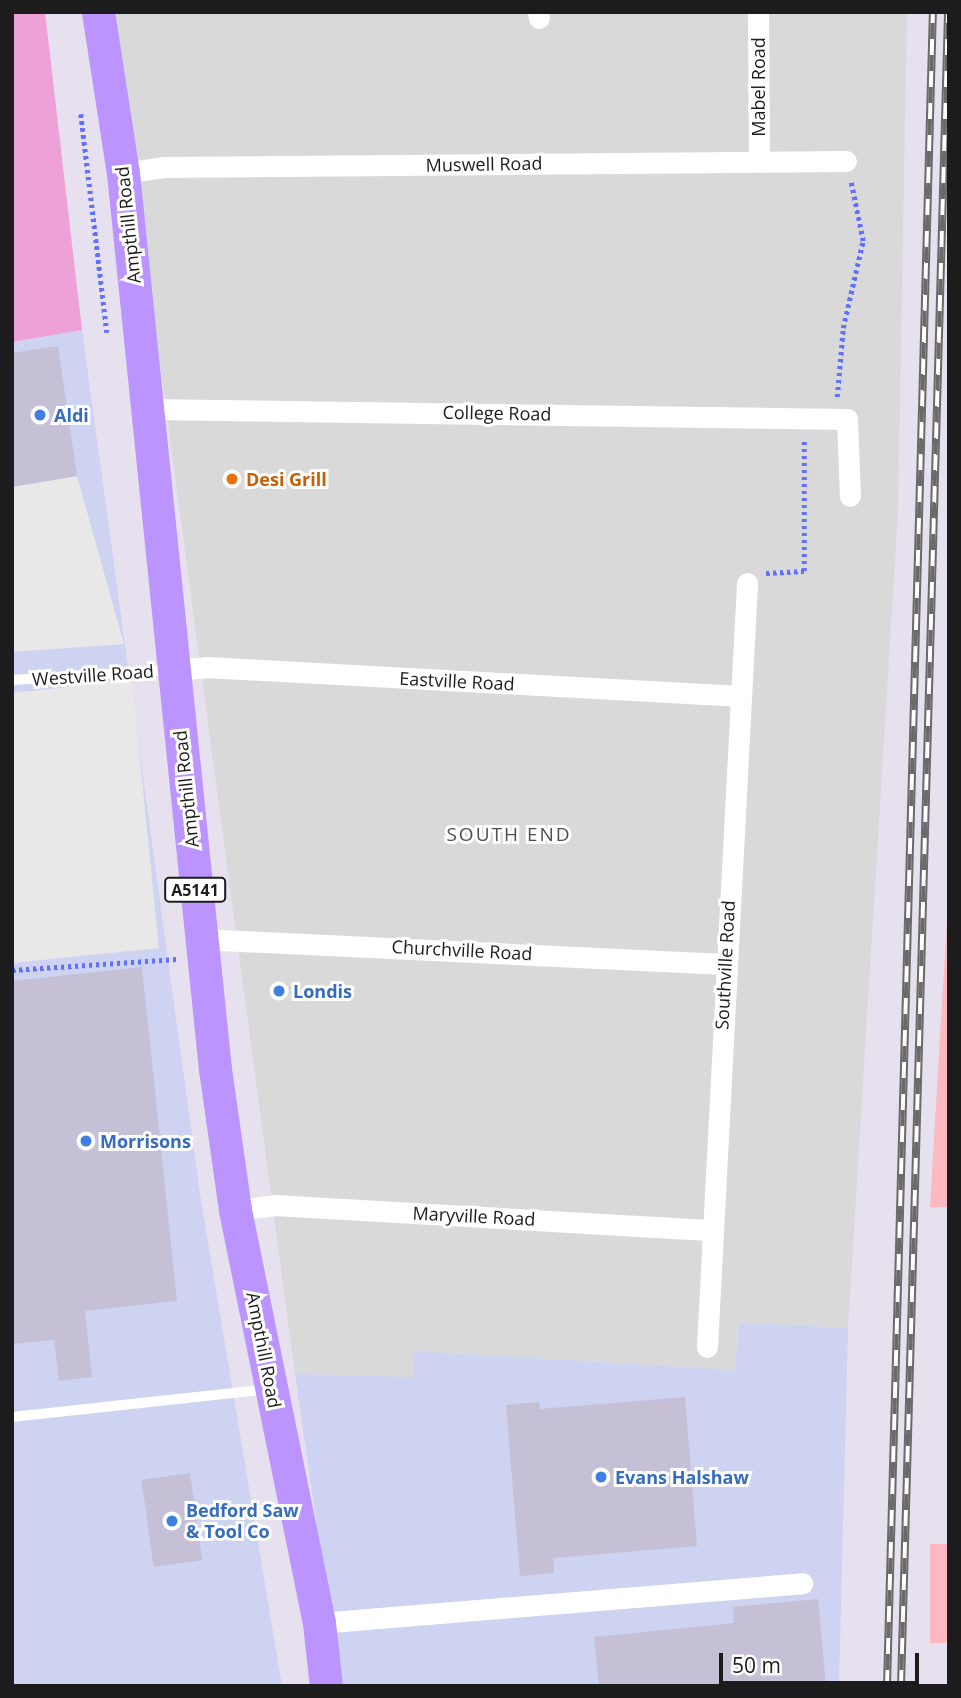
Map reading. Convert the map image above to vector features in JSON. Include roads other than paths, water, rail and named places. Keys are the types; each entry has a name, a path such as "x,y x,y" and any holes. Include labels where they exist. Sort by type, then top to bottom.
{"main road":[{"name":"Ampthill Road","path":"98,12 123,173 201,948 235,1210 319,1623 326,1686"}],"street":[{"name":"Mabel Road","path":"758,12 759,161"},
{"name":"Muswell Road","path":"123,173 164,167 846,161"},
{"name":"College Road","path":"148,409 841,419 850,496"},
{"name":"Southville Road","path":"707,1346 724,964 747,583"},
{"name":"Eastville Road","path":"174,670 206,667 741,696"},
{"name":"Churchville Road","path":"201,948 724,964"},
{"name":"Maryville Road","path":"235,1210 274,1205 712,1230"},
{"path":"319,1623 802,1583"}],"lane":[{"name":"Westville Road","path":"12,680 174,670"},
{"path":"12,1417 272,1389"}],"railway":[{"path":"887,1686 933,12"},
{"path":"901,1686 948,12"}],"place":[{"name":"Aldi","path":"40,415"},
{"name":"Desi Grill","path":"232,479"},
{"name":"Londis","path":"279,991"},
{"name":"Morrisons","path":"86,1141"},
{"name":"Evans Halshaw","path":"601,1477"},
{"name":"Bedford Saw & Tool Co","path":"172,1521"}],"district":[{"name":"SOUTH END","path":"509,835"}]}
